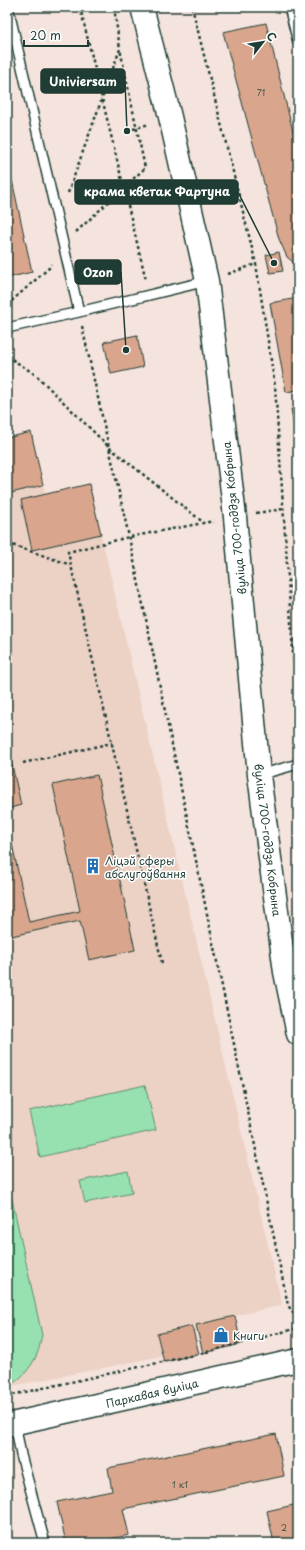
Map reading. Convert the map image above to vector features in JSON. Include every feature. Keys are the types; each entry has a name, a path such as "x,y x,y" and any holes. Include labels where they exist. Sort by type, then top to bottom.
{"street":[{"name":"вуліца 700-годдзя Кобрына","path":"142,7 170,117 207,281 236,516 259,775 285,972 298,1034"},
{"name":"Паркавая вуліца","path":"11,1424 298,1360"}],"lane":[{"path":"8,7 79,312"},
{"path":"289,7 298,42"},
{"path":"7,328 207,281"},
{"path":"259,775 298,764"},
{"path":"11,1424 45,1543"}],"path":[{"path":"80,7 150,295"},
{"path":"7,305 49,268 63,244 145,168 120,49 114,7"},
{"path":"192,7 256,264 275,386 298,726"},
{"path":"58,220 120,49"},
{"path":"207,281 256,264"},
{"path":"79,312 110,448 288,1306 298,1321"},
{"path":"7,356 36,375 110,448 204,523"},
{"path":"162,963 68,552 128,537 236,516 283,510"},
{"path":"7,546 12,544 71,565"},
{"path":"24,763 112,743"},
{"path":"7,1396 203,1354 298,1328"}],"shaded area":[{"path":"89,484 282,1305 157,1334 162,1356 7,1387 7,494 43,485 46,494"}],"green space":[{"path":"145,1085 156,1130 40,1157 29,1111"},
{"path":"128,1171 132,1193 85,1203 80,1181"},
{"path":"7,1177 42,1335 38,1352 32,1364 21,1377 7,1386"}],"building":[{"path":"266,23 298,152 298,266 287,257 279,239 223,32"},
{"path":"7,157 32,272 7,278"},
{"path":"279,252 283,271 270,273 266,255"},
{"path":"298,298 298,390 286,392 270,303"},
{"path":"137,335 143,367 111,374 104,342"},
{"path":"298,408 298,449 291,409"},
{"path":"31,432 43,485 7,494 7,438"},
{"path":"89,484 101,534 32,550 21,500"},
{"path":"7,743 21,805 7,809"},
{"name":"Ліцэй сферы абслугоўвання","path":"97,775 135,950 89,960 80,921 7,937 7,928 10,927 7,911 7,821 29,922 80,911 53,785"},
{"path":"235,1316 241,1344 203,1353 196,1325"},
{"path":"192,1326 199,1354 164,1362 157,1334"},
{"path":"276,1434 284,1476 123,1509 129,1535 90,1543 66,1543 57,1502 112,1491 108,1468"},
{"path":"298,1504 298,1543 274,1543 267,1511"}],"place":[{"name":"Univiersam","path":"127,131"},
{"name":"крама кветак Фартуна","path":"274,263"},
{"name":"Ozon","path":"126,350"},
{"name":"Ліцэй сферы абслугоўвання","path":"93,866"},
{"name":"Книги","path":"221,1335"}]}
